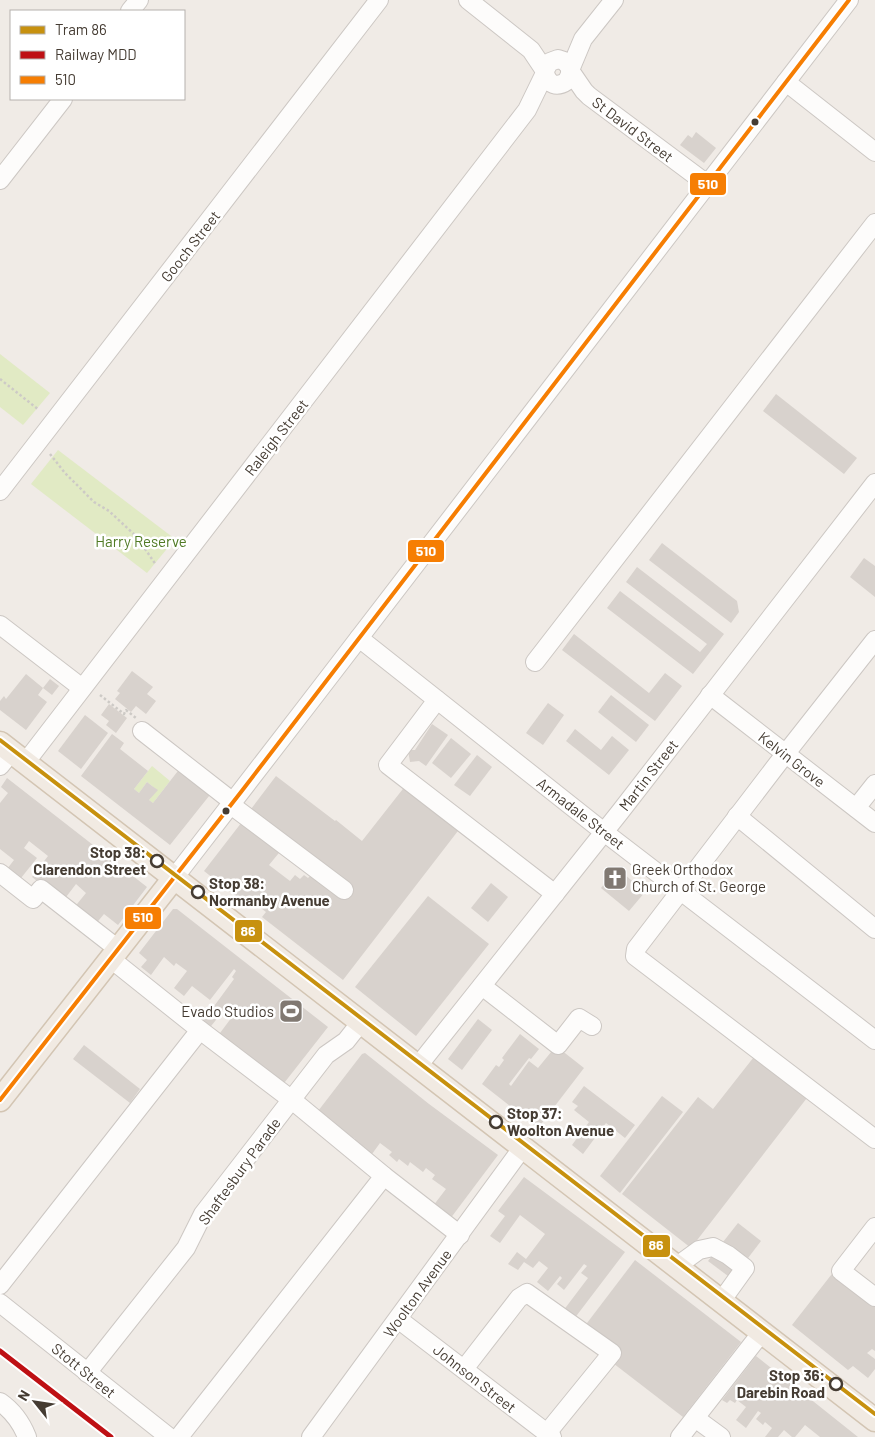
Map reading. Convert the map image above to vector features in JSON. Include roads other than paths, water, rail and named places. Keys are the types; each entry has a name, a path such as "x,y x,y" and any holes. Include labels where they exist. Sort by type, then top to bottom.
{"main road":[{"path":"9,756 174,878 762,1332 872,1412"},
{"path":"0,1100 174,878"}],"street":[{"path":"131,10 139,0"},
{"name":"Gooch Street","path":"0,491 380,0"},
{"name":"St David Street","path":"468,0 558,72 707,184"},
{"name":"Raleigh Street","path":"9,756 82,688 527,110 614,0"},
{"path":"174,878 848,0"},
{"path":"786,82 875,152"},
{"path":"0,180 62,100"},
{"path":"535,662 875,223"},
{"name":"Martin Street","path":"418,1066 604,832 875,483"},
{"path":"0,624 82,688"},
{"name":"Armadale Street","path":"359,638 604,832 875,1040"},
{"path":"875,640 680,890 636,949 635,956 875,1138"},
{"name":"Kelvin Grove","path":"710,695 875,823"},
{"path":"437,700 388,765 555,894"},
{"path":"142,731 232,804 344,890"},
{"path":"856,808 875,784"},
{"path":"737,816 875,929"},
{"path":"0,873 33,899 41,889 200,1030 292,1100 384,1176 460,1235"},
{"path":"482,986 558,1045 579,1018 592,1026"},
{"name":"Shaftesbury Parade","path":"87,1373 186,1248 203,1214 326,1055 346,1041 360,1022"},
{"path":"0,1285 200,1030"},
{"name":"Woolton Avenue","path":"310,1437 523,1148"},
{"path":"179,1437 384,1176"},
{"path":"875,1227 841,1271 875,1297"},
{"path":"677,1266 699,1250 713,1247 728,1255 745,1268 722,1300"},
{"path":"464,1369 519,1298 527,1293 612,1353 550,1435"},
{"name":"Stott Street","path":"0,1302 169,1437"},
{"name":"Johnson Street","path":"398,1319 550,1435"},
{"path":"680,1437 762,1332"},
{"path":"0,1402 16,1416 27,1437"},
{"path":"695,1418 721,1437"}],"tram line":[{"name":"86","path":"0,740 875,1414"}],"rail line":[{"name":"MDD","path":"0,1351 111,1437"}],"place":[{"name":"Stop 38: Clarendon Street","path":"157,861"},
{"name":"Greek Orthodox Church of St. George","path":"615,878"},
{"name":"Stop 38: Normanby Avenue","path":"198,892"},
{"name":"Evado Studios","path":"291,1011"},
{"name":"Stop 37: Woolton Avenue","path":"496,1122"},
{"name":"Stop 36: Darebin Road","path":"836,1384"}],"park label":[{"name":"Harry Reserve","path":"141,541"}]}
